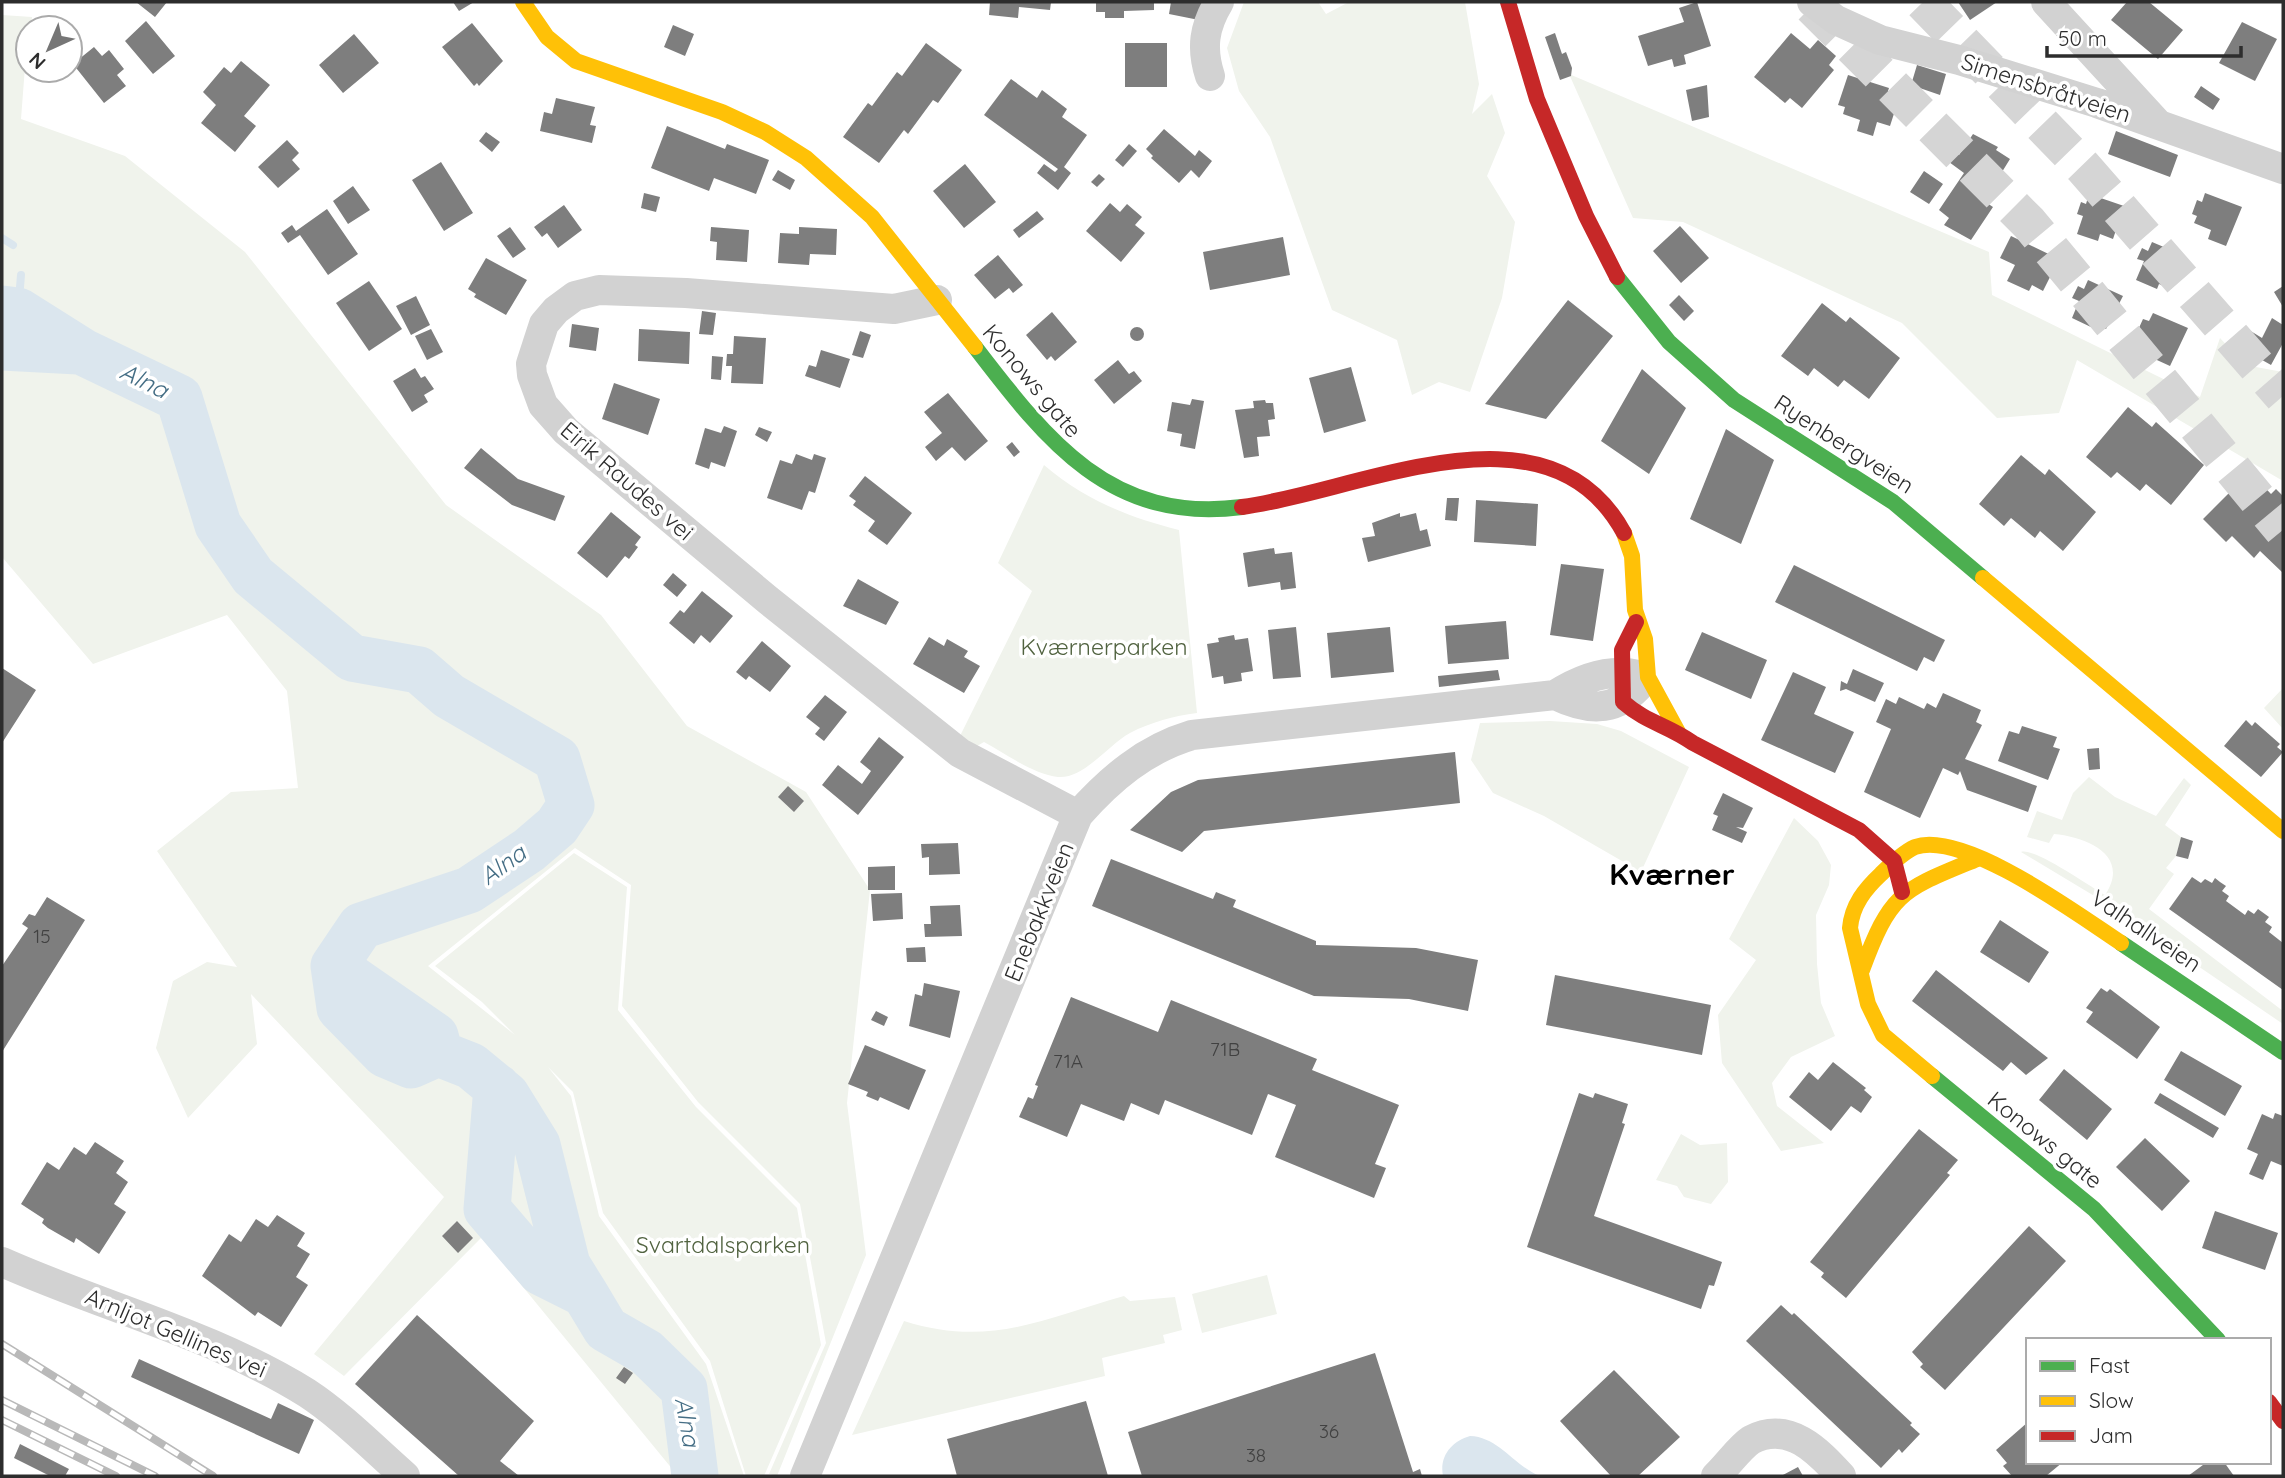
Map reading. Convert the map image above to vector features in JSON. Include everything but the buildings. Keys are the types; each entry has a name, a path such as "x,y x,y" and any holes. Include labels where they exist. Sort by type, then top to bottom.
{"main road":[{"name":"Konows gate","path":"523,2 540,30 570,58 732,114 777,137 806,157 867,213 1052,445 1090,475 1156,503 1201,510 1254,506 1405,469 1486,460 1528,461 1581,483 1607,509 1627,541 1632,556 1636,622 1645,636 1634,674"},
{"name":"Ryenbergveien","path":"1508,2 1537,99 1586,216 1617,277 1669,342 1734,400 1893,502 2283,831"},
{"name":"Konows gate","path":"1636,622 1623,637 1634,674 1678,732"},
{"name":"Konows gate","path":"1623,702 1641,718 1678,732 1713,754 1814,804 1873,841 1894,861"},
{"path":"1835,818 1850,848"},
{"name":"Valhallveien","path":"1872,882 1894,861 1916,847 1945,846 2005,869 2085,916 2283,1052"},
{"path":"1861,866 1872,882 1902,892 1926,878 1978,859"},
{"path":"1894,861 1902,892"},
{"name":"Konows gate","path":"1872,882 1853,914 1850,927 1862,970 1864,995 1871,1015 1891,1044 2094,1209 2216,1338"},
{"name":"Konows gate","path":"1862,970 1878,926 1902,892"},
{"path":"2271,1405 2283,1421"}],"street":[{"path":"1210,76 1204,40 1206,27 1219,2"},
{"name":"Simensbråtveien","path":"1812,2 1836,20 1880,40 1959,60 2283,169"},
{"path":"2046,2 2160,126"},
{"name":"Eirik Raudes vei","path":"937,300 894,309 686,293 599,290 575,296 556,310 544,324 531,364 543,405 566,431 758,592 960,754 1078,815"},
{"path":"1623,702 1634,674"},
{"name":"Enebakkveien","path":"804,1476 1078,815 1133,763 1161,746 1192,735 1555,695 1572,684 1634,674"},
{"name":"Enebakkveien","path":"1555,695 1574,704 1623,702"},
{"name":"Arnljot Gellines vei","path":"2,1262 211,1343 267,1370 319,1402 405,1476"},
{"path":"1716,1476 1751,1441 1774,1434 1795,1436 1809,1444 1841,1476"}],"green space":[{"path":"1244,2 1318,2 1326,14 1349,2 1465,2 1479,84 1472,114 1492,94 1505,133 1487,176 1515,222 1502,298 1470,392 1439,382 1412,395 1397,340 1332,310 1270,137 1239,91 1227,48"},
{"name":"Svartdalsparken","path":"2,15 14,16 14,84 24,84 21,119 125,156 245,252 446,505 601,615 687,726 806,792 870,890 847,1103 866,1255 777,1476 769,1474 826,1343 800,1204 698,1102 622,1006 631,885 575,848 428,966 515,1035 482,1002 435,966 574,853 627,887 618,1010 696,1107 797,1208 821,1345 764,1476 746,1476 710,1361 603,1213 573,1092 548,1067 571,1096 599,1216 706,1364 744,1476 678,1476 482,1237 344,1376 314,1354 444,1197 251,994 257,1044 188,1118 156,1048 173,981 207,962 237,967 157,851 231,792 298,788 287,691 227,615 93,664 2,557"},
{"path":"1569,74 1989,252 1992,295 2200,397 2220,338 2245,365 2283,372 2283,481 2077,360 2059,413 1997,418 1902,323 1683,222 1633,218"},
{"name":"Kværnerparken","path":"1044,465 1091,498 1142,519 1179,530 1197,713 1163,720 1138,729 1077,773 1058,777 1029,768 984,742 977,746 959,738 1032,591 998,563"},
{"path":"2283,688 2283,729 2264,708"},
{"path":"1550,721 1597,724 1621,731 1689,767 1641,872 1544,816 1493,793 1471,760 1480,723"},
{"path":"2089,777 2115,797 2156,816 2184,778 2191,785 2165,825 2181,837 2176,856 2166,868 2174,874 2149,909 2283,1011 2283,1024 2101,900 2021,852 2028,852 2049,861 2105,895 2112,881 2113,869 2102,851 2092,844 2067,836 2054,834 2049,843 2027,837 2037,811 2062,820 2073,793"},
{"path":"1794,818 1818,841 1831,865 1829,885 1816,915 1817,964 1821,1003 1835,1036 1791,1057 1772,1083 1777,1106 1824,1143 1781,1151 1722,1063 1718,1015 1756,960 1729,939"},
{"path":"1681,1134 1700,1145 1727,1143 1728,1182 1711,1204 1684,1197 1677,1186 1656,1180"},
{"path":"1267,1275 1277,1314 1202,1333 1192,1294"},
{"path":"1124,1296 1130,1301 1175,1297 1182,1330 1163,1335 1165,1343 1102,1358 1105,1376 852,1435 904,1321 935,1329 990,1331 1041,1321"}],"shaded area":[{"path":"1470,1436 1490,1441 1522,1466 1540,1476 1443,1476 1443,1462 1448,1450"}],"waterway":[{"path":"2,238 13,245"},
{"path":"18,311 21,275"},
{"name":"Alna","path":"2,309 18,311 83,352 179,398 218,525 253,576 352,658 419,670 449,696 557,759 571,805 557,826 529,850 469,890 361,926 334,966 340,1008 385,1054 411,1065 438,1053 471,1066 506,1095 537,1145 567,1265 606,1329 646,1352 684,1389 695,1476"},
{"path":"2,347 78,351"},
{"path":"334,966 435,1036 440,1054"},
{"path":"497,1087 487,1209 541,1272 585,1294"}],"tunnel":[{"path":"1923,2 2083,167 2283,396"},
{"path":"1812,6 2029,223 2283,530"}],"railway":[{"path":"2,1344 213,1476"},
{"path":"2,1400 155,1476"},
{"path":"2,1420 116,1476"}],"traffic: fast":[{"path":"1617,277 1669,342 1734,400 1893,502 1983,578"},
{"path":"975,347 1029,414 1057,443 1086,469 1119,489 1155,502 1196,509 1242,507"},
{"path":"2121,943 2283,1052"},
{"path":"1932,1076 2094,1209 2216,1338"}],"traffic: slow":[{"path":"523,2 547,37 576,61 722,112 765,132 806,158 872,217 975,347"},
{"path":"1624,533 1632,556 1635,610 1645,639 1648,677 1678,732"},
{"path":"1983,578 2283,831"},
{"path":"1932,1076 1883,1035 1868,1004 1850,928 1853,912 1865,892 1906,852 1915,847 1936,845 1962,851 1991,863 2051,896 2121,943"},
{"path":"1862,970 1882,924 1891,908 1902,897 1931,878 1977,859"}],"traffic: jam":[{"path":"1508,2 1537,99 1586,216 1617,277"},
{"path":"1242,507 1394,472 1448,462 1501,459 1549,468 1591,491 1624,533"},
{"path":"1636,622 1622,650 1623,702 1693,743 1859,830 1894,861 1902,892"},
{"path":"2271,1405 2283,1421"}],"district":[{"name":"Kværner","path":"1672,875"}]}
